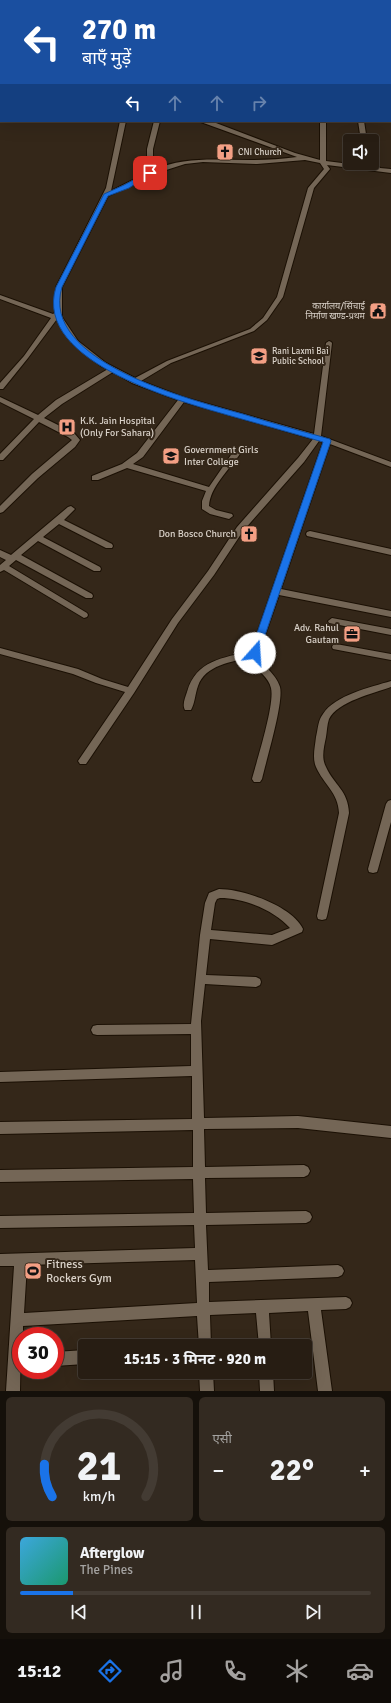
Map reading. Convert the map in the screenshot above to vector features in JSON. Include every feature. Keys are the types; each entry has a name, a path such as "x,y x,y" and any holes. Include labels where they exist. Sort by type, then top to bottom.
{"street":[{"path":"123,122 118,139 113,171 106,195 59,287 56,296 56,316 74,342 92,357 112,370 182,400 328,441 391,465"},
{"path":"150,173 150,149 157,122"},
{"path":"204,122 324,166 343,167"},
{"path":"131,379 169,362 252,330 265,319 280,296 311,188 324,166 323,122"},
{"path":"361,122 363,134"},
{"path":"106,195 126,187 150,173 177,164 193,161 249,162 305,158"},
{"path":"378,170 391,171"},
{"path":"0,297 56,316"},
{"path":"0,387 26,357 56,316"},
{"path":"83,761 131,691 175,621 211,573 240,529 301,460 318,438 329,343"},
{"path":"0,458 38,419 82,387 112,370"},
{"path":"0,399 71,435 76,440 35,476 0,510"},
{"path":"95,478 127,465 140,455 182,400"},
{"path":"257,779 275,706 276,689 272,678 256,660 255,653 328,441"},
{"path":"229,516 213,512 205,507 206,499 211,490 236,454"},
{"path":"127,465 211,490"},
{"path":"71,509 2,567 84,614"},
{"path":"58,520 109,546"},
{"path":"310,534 391,552"},
{"path":"37,537 97,569"},
{"path":"0,553 13,557 89,596"},
{"path":"276,591 391,614"},
{"path":"332,622 391,632"},
{"path":"336,647 391,657"},
{"path":"0,651 75,671 99,681 131,691"},
{"path":"188,708 194,684 199,674 215,665 255,653"},
{"path":"322,916 344,812 344,806 338,790 326,776 318,758 324,721 329,712 337,705 391,684"},
{"path":"373,869 391,804"},
{"path":"205,934 272,940 298,929 284,916 263,905 242,897 224,893 217,894 213,896 210,902 205,934 197,999 196,1029 200,1219 205,1339"},
{"path":"200,980 256,982"},
{"path":"97,1030 196,1029"},
{"path":"0,1077 198,1071"},
{"path":"0,1128 298,1122 391,1132"},
{"path":"0,1176 304,1171"},
{"path":"0,1222 306,1217"},
{"path":"0,1260 201,1254"},
{"path":"17,1327 21,1259"},
{"path":"202,1276 338,1271"},
{"path":"17,1320 203,1309 346,1303"},
{"path":"314,1305 325,1391"},
{"path":"262,1307 264,1339"},
{"path":"64,1358 78,1357"},
{"path":"13,1391 15,1379"},
{"path":"206,1379 207,1391"},
{"path":"266,1379 267,1391"}],"place":[{"name":"CNI Church","path":"225,152"},
{"name":"कार्यालय/सिंचाई निर्माण खण्ड-प्रथम","path":"378,311"},
{"name":"Rani Laxmi Bai Public School","path":"259,356"},
{"name":"K.K. Jain Hospital (Only For Sahara)","path":"67,427"},
{"name":"Government Girls Inter College","path":"171,456"},
{"name":"Don Bosco Church","path":"249,534"},
{"name":"Adv. Rahul Gautam","path":"352,634"},
{"name":"Fitness Rockers Gym","path":"33,1271"}],"route":[{"path":"150,173 126,187 106,195 59,287 56,296 57,314 62,325 74,342 92,357 112,370 131,379 182,400 328,441 255,653"}]}
